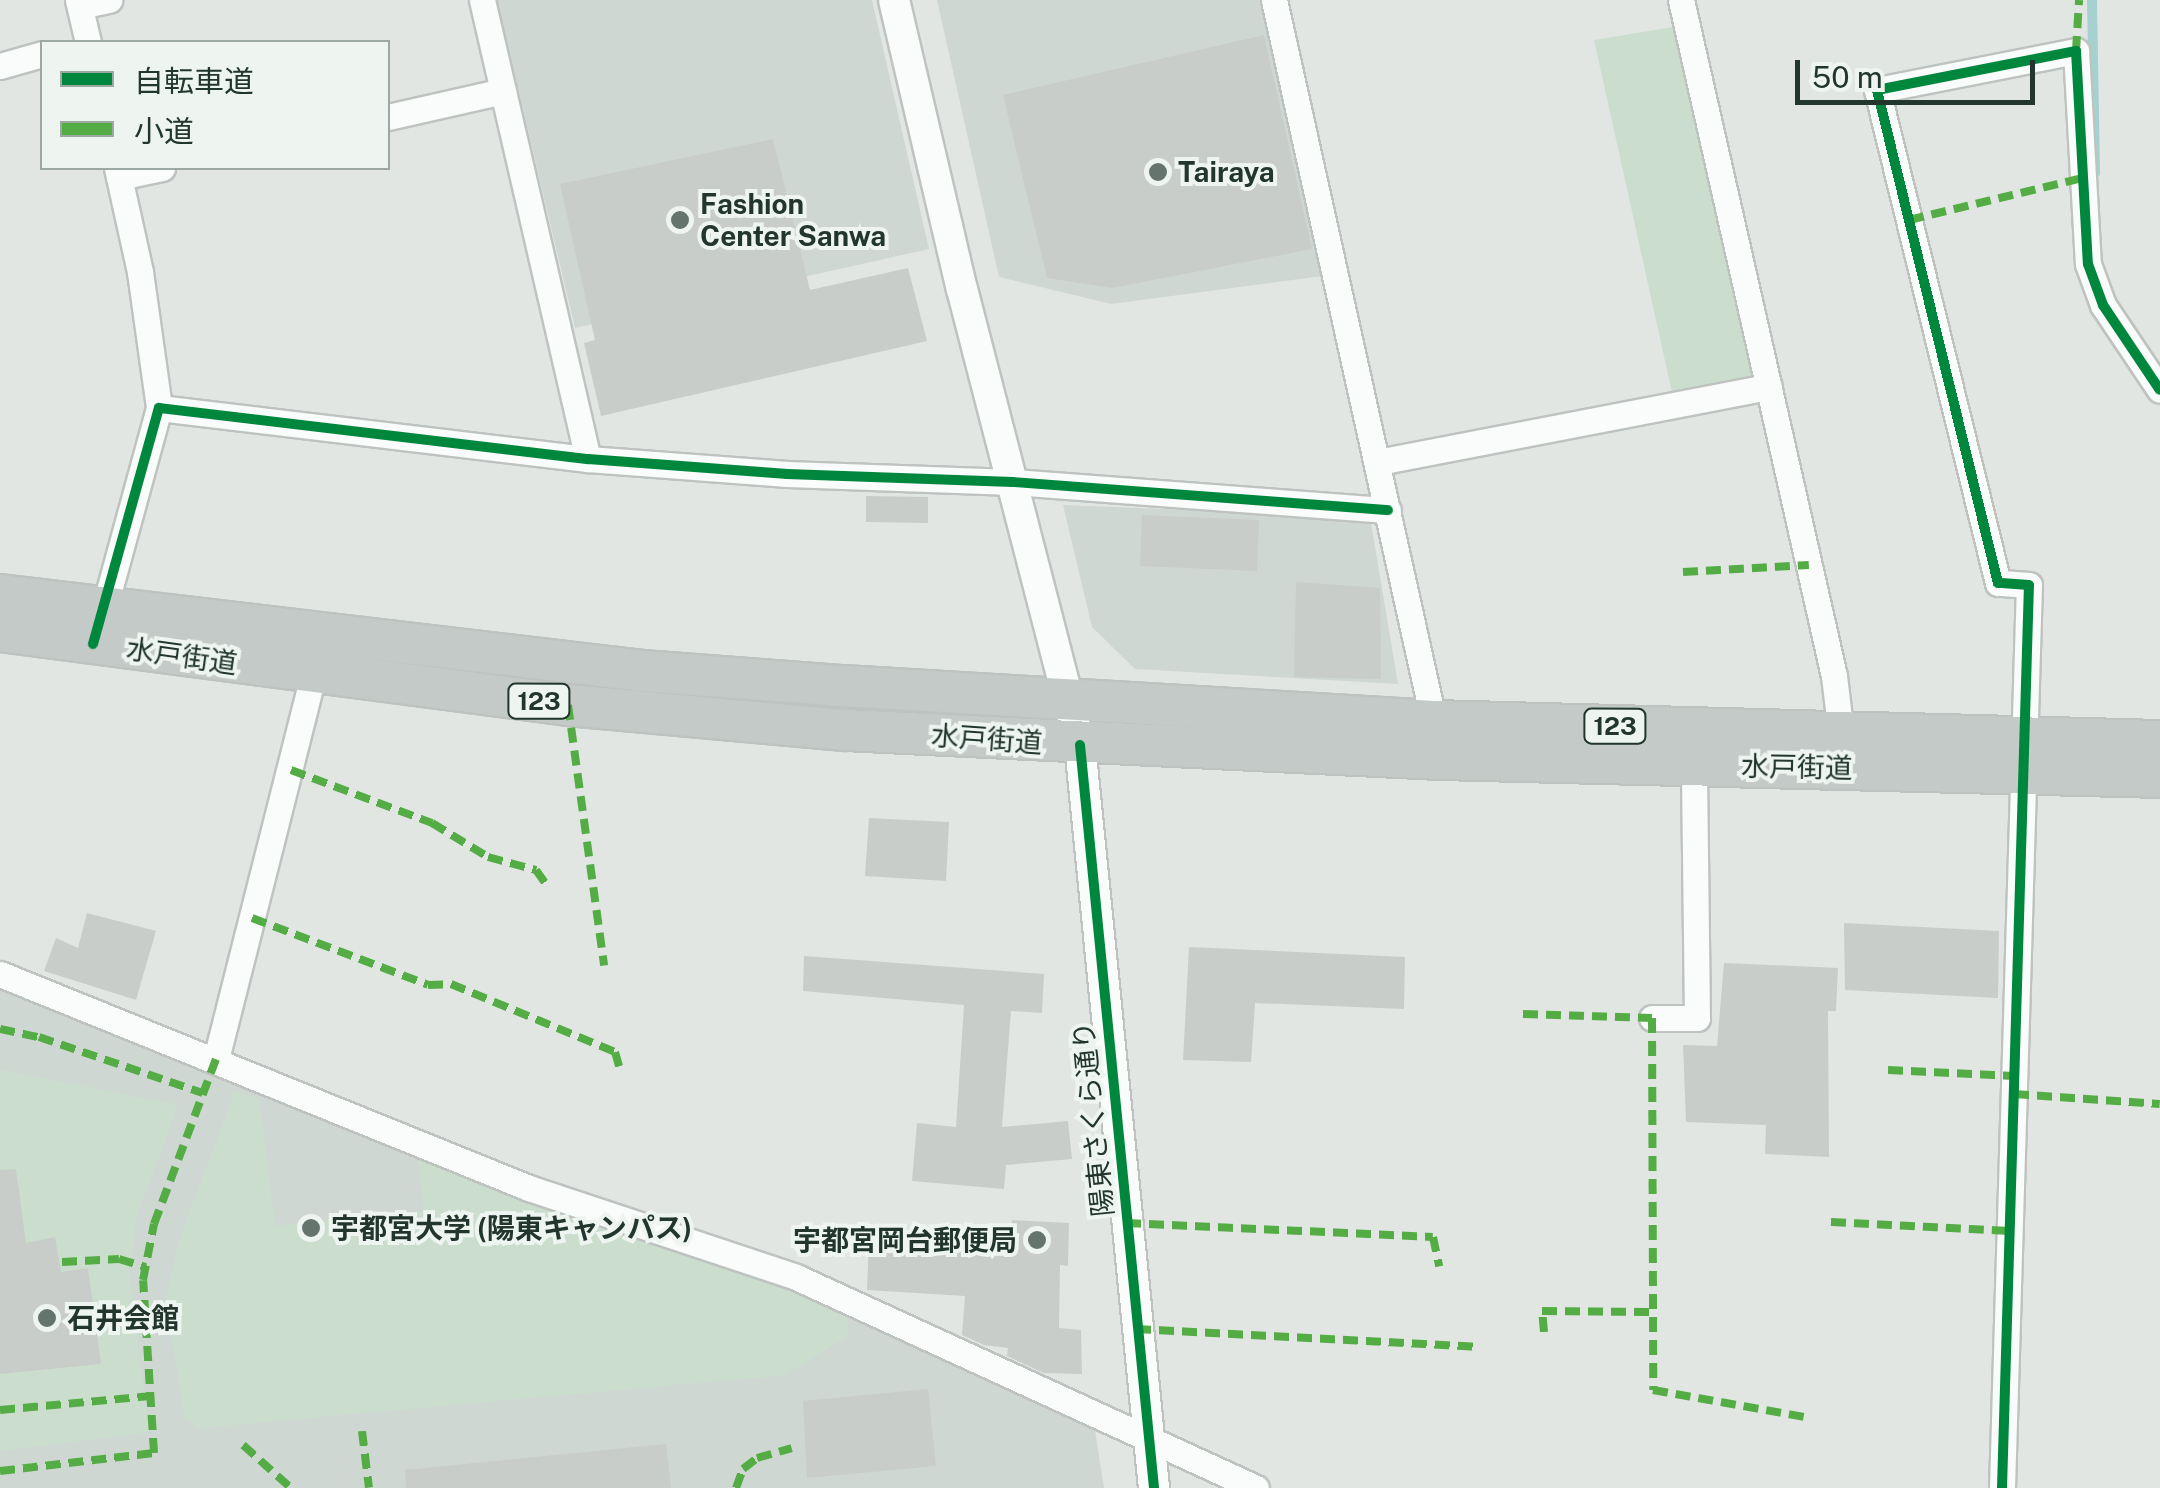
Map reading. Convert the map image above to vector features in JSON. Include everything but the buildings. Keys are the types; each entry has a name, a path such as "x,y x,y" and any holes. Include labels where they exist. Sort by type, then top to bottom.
{"highway":[{"name":"水戸街道","path":"0,595 99,626 318,654 644,713 1080,745 1437,740 2024,755 2160,741"},
{"name":"水戸街道","path":"0,631 99,626"},
{"name":"水戸街道","path":"318,654 1070,700 1694,765 1843,750"},
{"name":"水戸街道","path":"2024,755 2160,777"}],"street":[{"path":"86,40 79,3 109,0"},
{"path":"482,0 588,459"},
{"name":"陽東さくら通り","path":"894,0 1080,745 1154,1488"},
{"path":"1274,0 1437,740"},
{"path":"1680,0 1834,676 1843,750"},
{"path":"2002,1488 2029,585 1998,583 1877,90 2076,51 2088,264 2103,305 2160,390"},
{"path":"0,66 40,55"},
{"path":"390,117 502,91"},
{"path":"99,626 158,408 140,272 118,172"},
{"path":"1378,462 1769,387"},
{"path":"158,408 588,459 787,474 1013,482 1388,510"},
{"path":"216,1059 318,654"},
{"path":"1652,1018 1696,1018 1694,765"},
{"path":"0,974 528,1188 796,1277 1256,1488"}],"shaded area":[{"path":"497,0 872,0 929,249 575,328"},
{"name":"Tairaya","path":"937,0 1262,0 1322,276 1111,304 999,277"},
{"path":"1063,505 1366,517 1371,523 1398,684 1135,669 1092,627"},
{"name":"宇都宮大学 (陽東キャンパス)","path":"0,984 731,1264 1095,1430 1104,1488 0,1488"}],"green space":[{"path":"1685,25 1755,379 1673,397 1594,40"},
{"path":"0,1070 178,1105 136,1218 130,1276 149,1432 0,1451"},
{"path":"235,1092 259,1099 275,1226 424,1211 417,1152 846,1313 849,1335 785,1375 198,1428 184,1416 166,1299 179,1241"}],"waterway":[{"path":"2092,0 2095,173"}],"marked path":[{"path":"2076,51 2079,0"},
{"path":"1909,220 2083,178"},
{"path":"1683,572 1809,565"},
{"path":"568,705 604,966"},
{"path":"291,770 432,823 488,857 536,870 547,886"},
{"path":"252,918 428,985 451,984 615,1052 619,1066"},
{"path":"1523,1014 1652,1018 1653,1390 1810,1418"},
{"path":"0,1029 39,1037 203,1093"},
{"path":"0,1471 154,1453 143,1280 154,1224 216,1059"},
{"path":"1888,1070 2014,1076"},
{"path":"2014,1094 2160,1104"},
{"path":"1831,1222 2010,1231"},
{"path":"1126,1223 1433,1237 1439,1266"},
{"path":"62,1262 119,1259 146,1267"},
{"path":"1544,1332 1542,1311 1653,1312"},
{"path":"1136,1329 1477,1347"},
{"path":"0,1410 152,1396"},
{"path":"362,1431 369,1488"},
{"path":"243,1445 291,1488"},
{"path":"736,1488 743,1469 757,1458 792,1448"}],"cycle path":[{"path":"2002,1488 2029,585 1998,583 1877,90 2076,51 2088,264 2103,305 2160,390"},
{"path":"93,644 159,408 588,459 787,474 1013,482 1388,510"},
{"path":"1080,745 1154,1488"}],"place":[{"name":"Tairaya","path":"1158,172"},
{"name":"Fashion Center Sanwa","path":"680,220"},
{"name":"宇都宮大学 (陽東キャンパス)","path":"311,1228"},
{"name":"宇都宮岡台郵便局","path":"1037,1240"},
{"name":"石井会館","path":"47,1318"}]}
